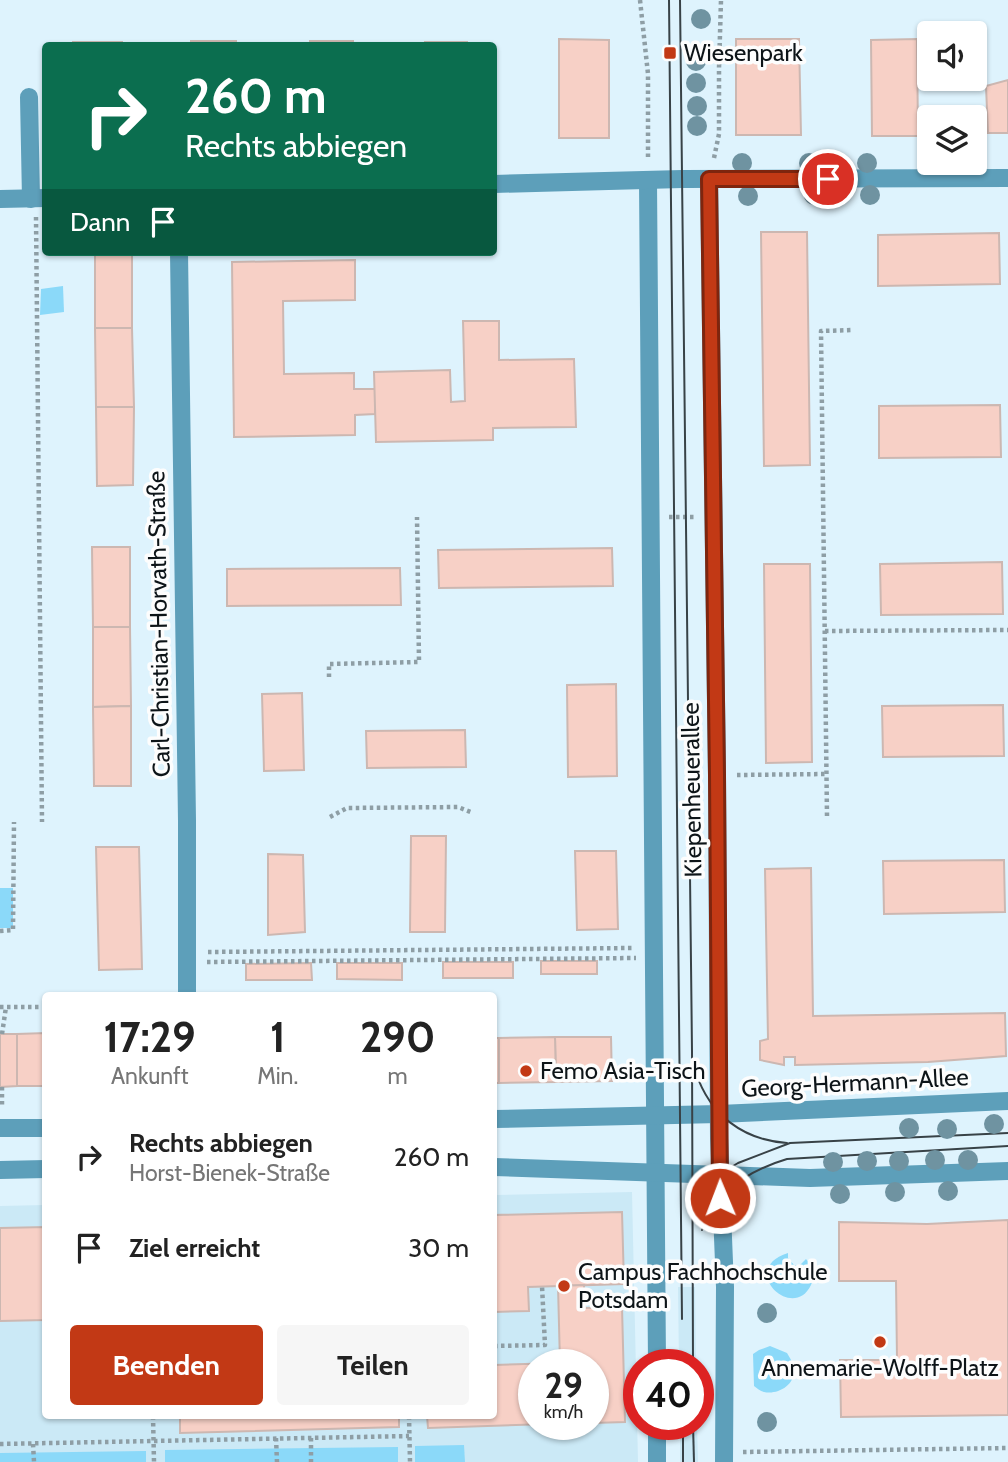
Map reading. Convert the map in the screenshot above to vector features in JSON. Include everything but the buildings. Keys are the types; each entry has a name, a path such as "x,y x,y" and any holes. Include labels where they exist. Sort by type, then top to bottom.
{"street":[{"path":"0,199 38,198 29,97"},
{"path":"497,184 709,179 1008,178"},
{"name":"Kiepenheuerallee","path":"709,179 719,1114 725,1287 724,1462"},
{"name":"Kiepenheuerallee","path":"648,181 657,1349"},
{"name":"Carl-Christian-Horvath-Straße","path":"179,256 187,992"},
{"name":"Georg-Hermann-Allee","path":"497,1119 719,1114 1008,1101"},
{"path":"0,1128 42,1128"},
{"path":"497,1167 810,1178 1008,1171"},
{"path":"0,1170 42,1169"},
{"path":"657,1440 657,1462"}],"path":[{"path":"640,0 648,74 648,181"},
{"path":"709,179 719,134 721,0"},
{"path":"38,198 41,822"},
{"path":"827,816 821,331 853,330"},
{"path":"329,677 329,664 419,662 416,517"},
{"path":"650,518 713,517"},
{"path":"825,631 1008,630"},
{"path":"717,775 827,774"},
{"path":"330,817 347,808 458,807 473,813"},
{"path":"0,931 13,930 14,822"},
{"path":"186,958 654,953"},
{"path":"186,958 654,953"},
{"path":"2,1034 3,1007 42,1007"},
{"path":"497,1346 545,1345 542,1286"},
{"path":"153,1419 153,1462"},
{"path":"409,1419 410,1462"},
{"path":"0,1444 409,1436"},
{"path":"276,1438 277,1462"},
{"path":"311,1438 311,1462"},
{"path":"33,1444 34,1462"},
{"path":"742,1462 742,1452 1008,1448"}],"shaded area":[{"path":"63,286 64,312 40,315 41,289"},
{"path":"0,888 13,888 13,928 0,928"},
{"name":"Campus Fachhochschule Potsdam","path":"632,1192 635,1349 623,1349 623,1440 638,1440 638,1462 0,1462 0,1206 42,1205 42,1419 497,1419 497,1195"},
{"path":"788,1253 788,1258 794,1265 800,1265 806,1259 813,1274 811,1285 803,1295 793,1298 782,1296 768,1280 768,1270 774,1261"},
{"path":"678,1287 695,1287 696,1349 679,1349"},
{"path":"770,1346 787,1353 793,1363 794,1375 785,1388 769,1393 754,1386 753,1354"},
{"path":"680,1440 697,1440 698,1462 680,1462"},
{"path":"464,1445 465,1462 415,1462 415,1446"},
{"path":"398,1447 398,1462 165,1462 165,1450"},
{"path":"146,1451 146,1462 0,1462 0,1453"}],"tram line":[{"path":"669,0 682,1319"},
{"path":"680,0 693,1349"},
{"path":"696,1073 710,1101 730,1123 756,1137 787,1143"},
{"path":"696,1222 707,1194 720,1174 738,1163 790,1143 1008,1133"},
{"path":"702,1230 708,1216 725,1193 760,1169 787,1159 1008,1146"},
{"path":"683,1440 683,1462"},
{"path":"693,1440 694,1462"}],"place":[{"name":"Wiesenpark","path":"670,53"},
{"name":"Femo Asia-Tisch","path":"526,1071"},
{"name":"Campus Fachhochschule Potsdam","path":"564,1286"},
{"name":"Annemarie-Wolff-Platz","path":"880,1342"}],"route":[{"path":"720,1198 709,179 828,179"}]}
